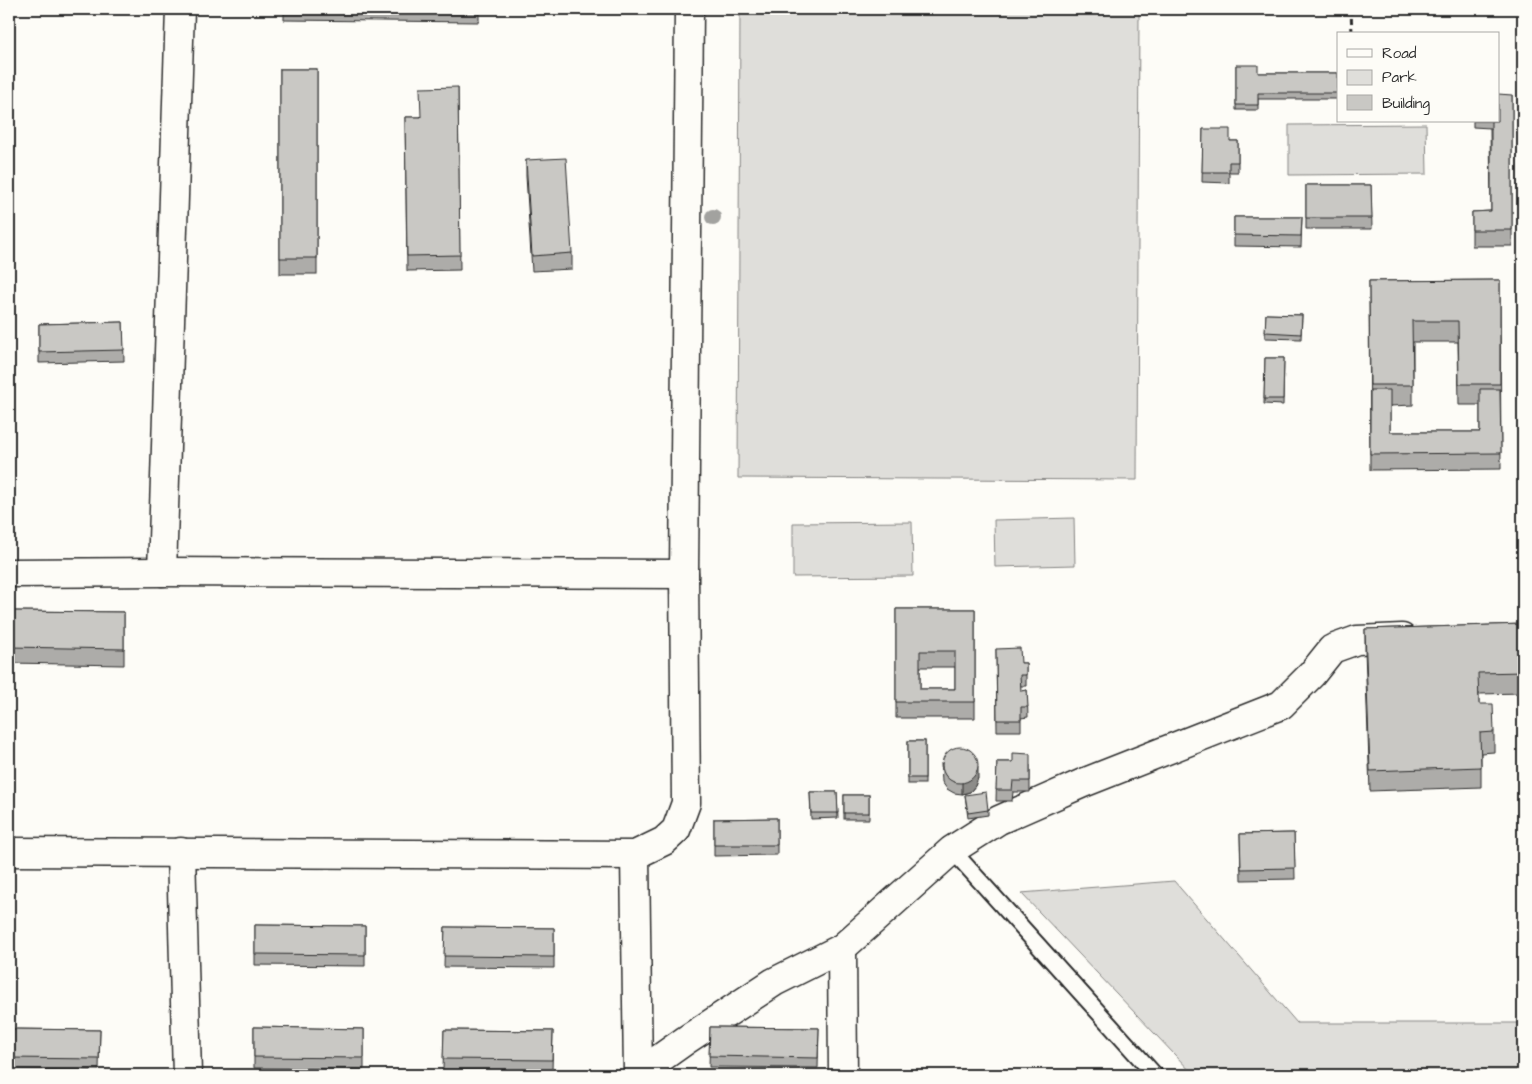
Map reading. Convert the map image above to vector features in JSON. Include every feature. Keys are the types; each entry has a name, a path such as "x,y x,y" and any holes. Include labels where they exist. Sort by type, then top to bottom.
{"street":[{"path":"162,572 180,9"},
{"path":"9,852 635,855 664,841 676,830 686,803 684,574 689,9"},
{"path":"9,573 684,574"},
{"path":"638,1075 686,1040 774,982 842,948 952,850 1000,820 1082,782 1281,705 1312,674 1332,649 1357,640 1425,637"},
{"path":"181,852 187,1075"},
{"path":"635,855 638,1075"},
{"path":"842,948 843,1075"}],"lane":[{"path":"952,850 1155,1075"}],"path":[{"path":"1351,9 1352,32"}],"green space":[{"path":"740,9 1139,9 1137,480 738,478"},
{"path":"1426,124 1427,174 1289,175 1289,125"},
{"path":"1074,518 1075,565 995,567 994,520"},
{"path":"912,522 913,576 793,577 793,523"},
{"path":"1174,881 1297,1023 1523,1023 1523,1075 1194,1075 1021,893"}],"building":[{"path":"1236,65 1258,65 1258,73 1337,73 1337,93 1258,93 1258,105 1236,105"},
{"path":"280,69 317,69 317,258 280,258"},
{"path":"458,87 460,255 407,256 405,117 421,117 420,88"},
{"path":"1500,94 1512,95 1512,230 1472,230 1472,212 1491,211 1491,122 1500,122"},
{"path":"1203,129 1230,129 1230,141 1238,141 1238,162 1229,162 1229,172 1202,172"},
{"path":"566,158 572,253 532,256 526,160"},
{"path":"1306,185 1371,185 1372,218 1306,218"},
{"path":"1234,217 1302,217 1301,236 1234,235"},
{"path":"1500,280 1500,384 1459,384 1458,321 1412,321 1413,385 1370,385 1369,281"},
{"path":"1266,314 1302,315 1301,334 1265,332"},
{"path":"123,322 124,350 39,352 39,324"},
{"path":"1265,358 1284,358 1283,399 1264,399"},
{"path":"1480,389 1500,389 1501,453 1370,454 1370,390 1390,390 1390,432 1480,432"},
{"path":"896,609 975,609 975,702 896,702","holes":["920,651 955,651 955,689 920,689"]},
{"path":"9,611 124,612 124,649 9,647"},
{"path":"1523,624 1523,672 1478,673 1479,704 1493,704 1494,732 1480,733 1481,767 1370,771 1365,629"},
{"path":"1020,648 1021,663 1026,663 1026,675 1020,675 1021,691 1027,690 1028,707 1021,707 1021,720 997,720 996,649"},
{"path":"908,741 925,741 925,778 908,778"},
{"path":"960,747 967,748 973,752 977,758 977,772 973,778 967,782 960,783 953,782 947,778 943,772 942,765 943,758 947,752 953,748"},
{"path":"1013,753 1030,754 1030,781 1013,781 1012,790 996,790 997,762 1013,762"},
{"path":"810,792 837,792 838,813 811,813"},
{"path":"986,792 988,810 968,813 965,795"},
{"path":"844,795 869,795 869,813 844,813"},
{"path":"777,818 777,845 714,845 714,819"},
{"path":"1294,833 1295,868 1241,869 1240,834"},
{"path":"255,925 365,926 365,955 255,954"},
{"path":"445,927 554,928 554,957 444,956"},
{"path":"254,1027 364,1029 364,1058 254,1057"},
{"path":"710,1027 819,1028 818,1058 709,1056"},
{"path":"9,1029 100,1030 99,1059 9,1058"},
{"path":"444,1030 553,1031 552,1060 443,1059"}]}
